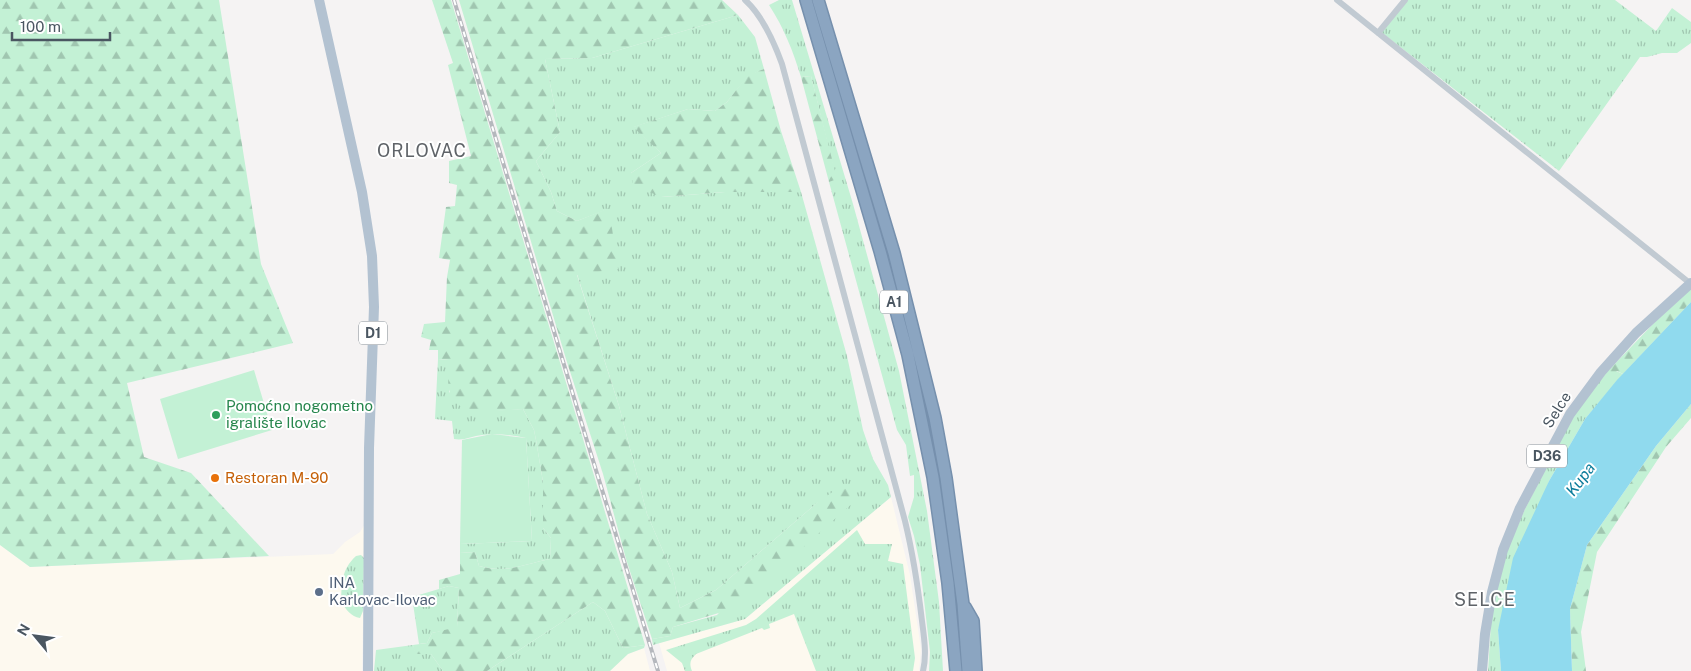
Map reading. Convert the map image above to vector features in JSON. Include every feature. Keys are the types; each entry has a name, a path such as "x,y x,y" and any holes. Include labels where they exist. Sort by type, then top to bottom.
{"highway":[{"name":"A1","path":"806,0 908,355 933,477 948,583 956,671"},
{"name":"A1","path":"818,0 894,254 935,418 946,478 963,604 968,671"},
{"path":"948,583 943,602 948,671"},
{"path":"963,604 973,621 976,671"}],"main road":[{"name":"D1","path":"319,0 362,192 372,256 374,306 370,448 368,671"},
{"name":"Selce","path":"1482,671 1485,634 1492,592 1503,550 1520,508 1570,414 1601,372 1636,333 1691,284"}],"street":[{"path":"745,0 772,38 782,64 911,543 919,592 925,649 923,671"},
{"path":"1337,0 1691,284"},
{"path":"1378,33 1405,0"}],"shaded area":[{"path":"891,497 910,575 921,649 919,671 667,671 659,643 745,619"},
{"path":"365,524 362,671 0,671 0,545 30,567 333,554 345,542 360,532"},
{"path":"644,648 650,671 610,671 628,654"}],"green space":[{"path":"0,0 219,0 261,264 293,343 127,383 144,457 191,473 269,556 30,567 0,545"},
{"path":"432,0 451,0 645,645 623,648 605,611 593,602 487,671 443,671 431,654 415,654 413,645 427,643 432,633 457,627 459,588 449,586 439,589 439,580 460,574 460,553 475,552 479,566 506,569 550,559 551,538 543,528 543,482 534,430 523,409 471,413 462,408 449,391 449,360 438,359 438,350 429,350 431,340 421,337 424,324 445,322 447,277 450,260 439,258 446,207 455,206 457,185 449,183 449,161 471,156 448,65 453,63"},
{"path":"459,0 722,0 738,15 592,58 545,59 560,132 536,161 551,192 557,211 577,221 609,208 618,269 577,275 619,406 647,514 672,572 680,608 716,590 818,502 844,484 855,501 735,608 673,627 670,636 652,639 626,559 603,474 566,359"},
{"path":"779,0 792,0 853,204 899,371 927,511 939,602 943,671 929,671 930,652 920,565 908,517 914,497 914,475 910,476 906,445 897,430 829,182 836,178 811,76 801,77 788,40 769,5"},
{"path":"1408,0 1615,0 1656,31 1672,8 1691,22 1691,43 1677,53 1662,53 1640,57 1559,171 1381,32"},
{"path":"738,15 755,37 764,69 748,76 727,102 715,111 688,109 634,127 661,153 631,173 662,197 725,192 801,192 847,356 863,430 873,459 888,485 891,497 745,619 653,645 652,639 670,636 673,627 717,615 818,502 716,590 680,608 672,572 647,514 619,406 577,274 608,209 577,221 557,211 551,192 536,161 560,132 545,59 592,58"},
{"path":"764,69 781,131 801,192 725,192 661,197 633,185 631,173 661,153 633,127 688,109 715,111 727,102 748,75"},
{"path":"811,76 837,179 829,182 801,77"},
{"path":"1691,289 1691,302 1623,374 1617,371 1611,376 1606,373 1655,322"},
{"path":"438,359 449,360 449,392 486,411 523,409 534,430 536,440 543,482 543,528 551,538 550,559 507,569 498,569 479,566 475,552 460,553 460,544 532,541 526,438 493,434 454,439 452,421 435,419"},
{"name":"Pomoćno nogometno igralište Ilovac","path":"254,370 272,430 178,459 160,399"},
{"path":"1616,371 1623,374 1585,419 1549,481 1498,630 1501,671 1488,671 1491,623 1506,553 1525,509 1574,415 1606,373"},
{"path":"1691,404 1691,418 1666,447 1597,552 1581,632 1586,671 1572,671 1570,609 1587,545 1656,446"},
{"path":"492,434 526,438 532,541 460,544 462,440"},
{"path":"857,530 865,544 892,544 888,561 903,564 915,658 913,671 816,671 794,614 769,624 770,628 764,630 762,628 696,654 691,662 692,671 685,671 682,663 666,650 746,625 756,619"},
{"path":"361,555 364,558 363,611 360,618 351,614 341,602 342,583 347,566 356,556"},
{"path":"449,586 459,588 457,628 432,633 427,643 419,644 412,597"},
{"path":"593,602 605,611 623,648 645,645 644,648 628,654 610,671 487,671"},
{"path":"413,645 416,654 431,654 443,671 374,671 376,650"}],"water":[{"name":"Kupa","path":"1691,302 1691,404 1656,446 1587,545 1570,609 1572,671 1501,671 1498,630 1513,558 1549,481 1585,419 1617,380"}],"railway":[{"path":"454,0 658,671"}],"place":[{"name":"Pomoćno nogometno igralište Ilovac","path":"216,415"},
{"name":"Restoran M-90","path":"215,478"},
{"name":"INA Karlovac-Ilovac","path":"319,592"}],"district":[{"name":"ORLOVAC","path":"422,151"},
{"name":"SELCE","path":"1485,600"}]}
